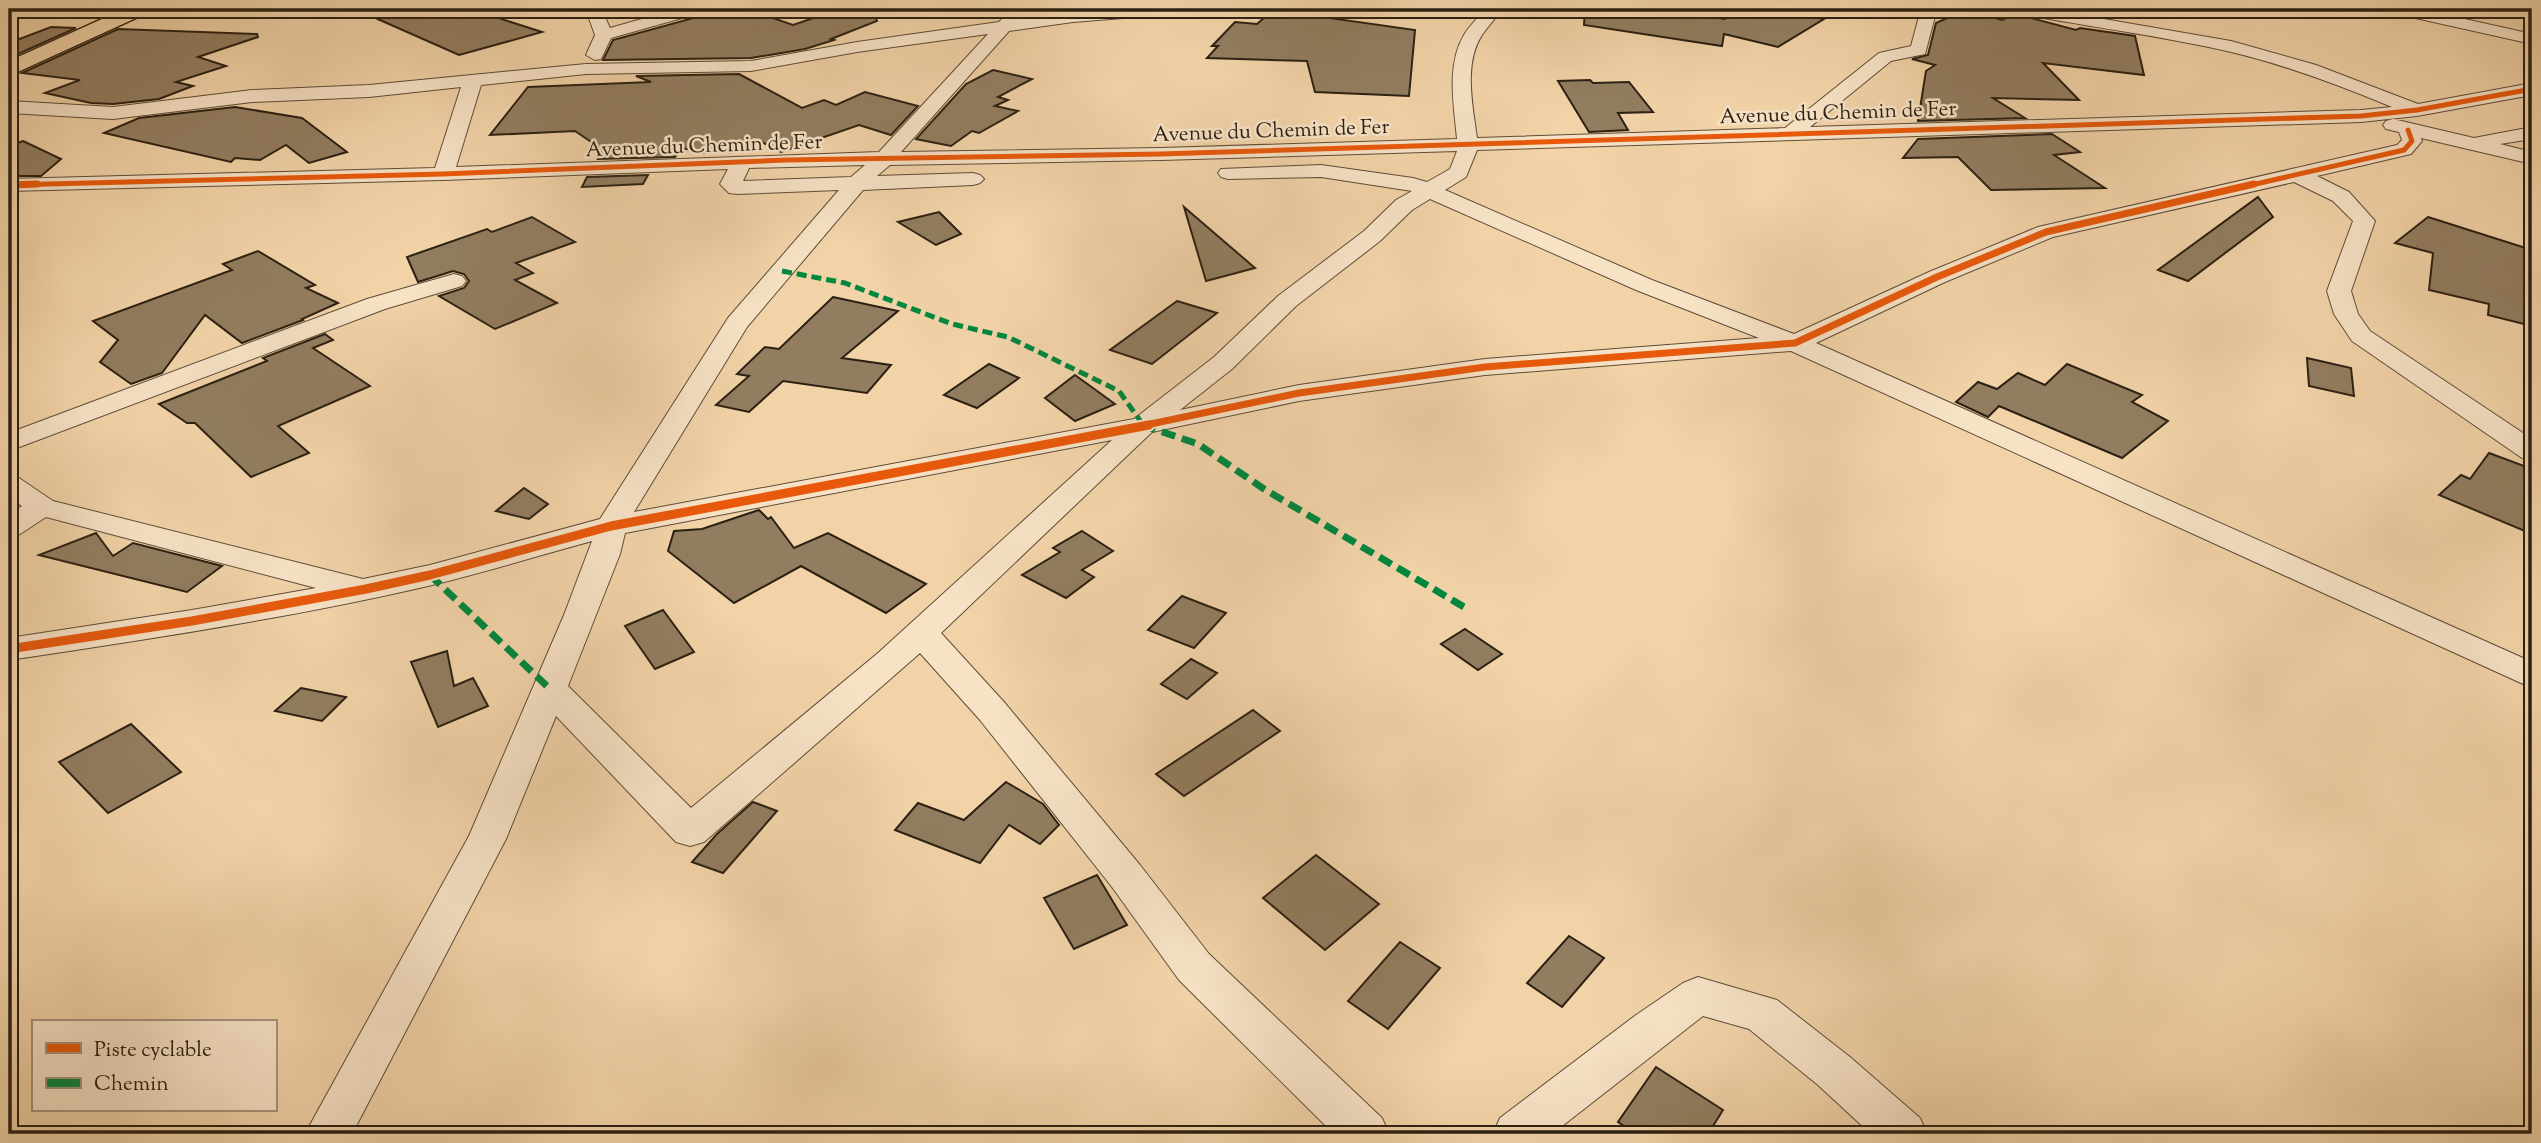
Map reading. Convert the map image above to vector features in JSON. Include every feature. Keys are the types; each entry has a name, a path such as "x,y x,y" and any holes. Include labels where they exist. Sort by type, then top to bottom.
{"main road":[{"path":"9,69 141,9"}],"street":[{"path":"604,35 694,9"},
{"path":"328,1134 487,839 604,554 611,526 737,323 858,182 884,159 1020,9"},
{"path":"9,107 113,113 252,96 369,91 586,69 751,66 857,47 1073,17 1172,9"},
{"path":"549,688 690,831 921,634 1048,518 1143,426 1223,363 1287,301 1372,236 1404,205 1459,173 1468,143 1462,89 1465,56 1472,36 1494,9"},
{"path":"1791,133 1885,57 1919,50 1928,9"},
{"path":"2021,9 2205,41 2271,57 2337,77 2412,120 2467,143 2532,158"},
{"path":"2399,9 2453,19 2532,39"},
{"path":"2453,19 2468,9"},
{"path":"586,69 601,46 604,35 596,11 658,19"},
{"path":"443,174 473,80"},
{"name":"Avenue du Chemin de Fer","path":"9,186 443,174 741,162 1161,154 2361,116 2412,120 2532,89"},
{"path":"9,649 192,621 366,589 430,575 611,526 1143,426 1299,393 1485,367 1796,343 1937,276 2046,232 2404,150 2412,141 2412,120"},
{"path":"2467,143 2532,132"},
{"path":"741,162 731,184 737,188 994,179"},
{"path":"1212,173 1321,171 1379,177 1413,184 1644,285 1796,343 2532,676"},
{"path":"2293,174 2326,187 2349,201 2364,221 2339,291 2346,314 2361,336 2532,452"},
{"path":"9,443 376,304 454,281"},
{"path":"9,484 42,506 366,589"},
{"path":"9,527 42,506"},
{"path":"921,634 992,711 1126,876 1194,967 1366,1134"},
{"path":"1516,1134 1651,1029 1698,996 1762,1013 1834,1071 1904,1134"}],"building":[{"path":"355,9 411,9 434,14 452,9 470,9 542,32 459,55"},
{"path":"747,9 793,25 840,9 873,9 877,21 831,39 834,40 805,49 751,58 603,60 613,40 701,16 704,11"},
{"path":"1585,9 1653,9 1725,19 1735,9 1772,9 1824,19 1778,47 1724,34 1722,46 1584,25"},
{"path":"1273,10 1415,30 1409,96 1315,92 1307,61 1207,58 1218,46 1212,46 1235,22 1257,24"},
{"path":"1965,10 2002,20 2016,14 2076,30 2080,28 2135,36 2144,75 2043,63 2079,100 1993,98 2025,118 1918,121 1926,71 1935,65 1912,59 1928,55 1936,23"},
{"path":"51,27 76,28 9,58 9,43"},
{"path":"118,29 257,34 258,37 198,57 226,66 176,82 193,86 159,99 113,104 91,103 45,93 80,80 22,73"},
{"path":"993,70 1032,79 998,97 1008,100 995,106 1018,111 979,133 972,131 951,146 916,139 966,84"},
{"path":"739,74 802,108 824,100 836,105 865,92 918,106 891,135 859,125 781,152 762,142 730,153 718,146 705,153 682,148 675,157 598,159 603,150 575,131 490,135 528,87 651,82 636,76"},
{"path":"1590,80 1593,83 1629,82 1653,112 1618,113 1628,130 1589,132 1558,81"},
{"path":"235,107 302,118 347,152 309,163 286,145 260,160 235,158 231,162 104,133 139,118"},
{"path":"2052,134 2080,152 2054,155 2105,188 1991,190 1958,157 1903,158 1918,139"},
{"path":"23,141 61,159 41,176 9,176 9,146"},
{"path":"648,175 643,184 582,187 587,177"},
{"path":"2258,197 2273,217 2188,281 2158,270"},
{"path":"1184,207 1255,268 1206,281"},
{"path":"939,212 961,234 936,245 898,222"},
{"path":"532,217 575,242 516,263 533,273 515,280 557,303 495,329 439,296 464,288 469,281 464,274 453,271 418,282 407,257 487,229 492,232"},
{"path":"2428,217 2532,250 2532,326 2488,315 2489,304 2429,290 2433,253 2395,243"},
{"path":"258,251 315,285 306,288 338,303 303,320 242,343 205,315 162,373 131,384 100,362 118,340 93,321 232,270 223,264"},
{"path":"833,297 898,311 842,358 891,365 867,393 783,381 749,412 716,405 749,376 737,374 765,347 779,349"},
{"path":"1177,301 1217,313 1152,364 1110,350"},
{"path":"325,334 333,340 313,348 370,386 278,426 309,453 251,477 195,423 187,423 159,404 267,361 263,358"},
{"path":"2307,358 2351,368 2354,396 2309,386"},
{"path":"989,364 1019,378 977,408 944,395"},
{"path":"2067,364 2142,395 2132,402 2168,421 2122,458 1999,406 1988,417 1956,402 1978,382 1997,389 2018,373 2045,385"},
{"path":"1075,375 1115,404 1075,421 1045,398"},
{"path":"2489,453 2532,469 2532,534 2439,495 2461,475 2470,479"},
{"path":"524,488 548,504 529,519 496,511"},
{"path":"759,510 768,519 771,517 794,548 828,533 926,584 886,613 801,566 734,603 668,551 674,531 702,529"},
{"path":"1082,531 1113,551 1082,570 1094,577 1066,598 1022,575 1060,552 1053,548"},
{"path":"96,533 113,556 133,543 222,566 187,592 39,555"},
{"path":"1182,596 1226,613 1194,648 1148,630"},
{"path":"663,610 694,652 655,669 625,626"},
{"path":"1465,629 1502,654 1478,670 1441,644"},
{"path":"447,651 454,686 473,678 488,706 438,727 411,662"},
{"path":"1191,659 1217,673 1187,699 1161,684"},
{"path":"301,688 346,697 322,721 275,711"},
{"path":"1253,710 1280,731 1184,796 1156,774"},
{"path":"131,724 181,772 108,813 59,762"},
{"path":"1006,782 1043,804 1059,825 1040,844 1009,825 980,863 895,830 918,803 964,820"},
{"path":"753,802 777,811 723,873 692,862 717,834"},
{"path":"1316,855 1379,904 1325,950 1263,898"},
{"path":"1097,875 1127,925 1074,949 1044,898"},
{"path":"1569,936 1604,958 1562,1007 1527,983"},
{"path":"1400,942 1440,968 1388,1029 1348,1001"},
{"path":"1656,1067 1723,1110 1708,1134 1636,1134 1618,1122"}],"marked path":[{"path":"782,271 845,283 952,324 1008,337 1119,391 1143,426 1198,444 1264,489 1464,607"},
{"path":"430,575 549,688"}],"cycle path":[{"path":"9,185 443,174 787,160 1161,154 2361,116 2417,110 2532,89"},
{"path":"9,649 192,621 366,589 430,575 611,526 1143,426 1299,393 1485,367 1795,343 1937,277 2046,232 2404,150 2412,141 2408,130"}]}
